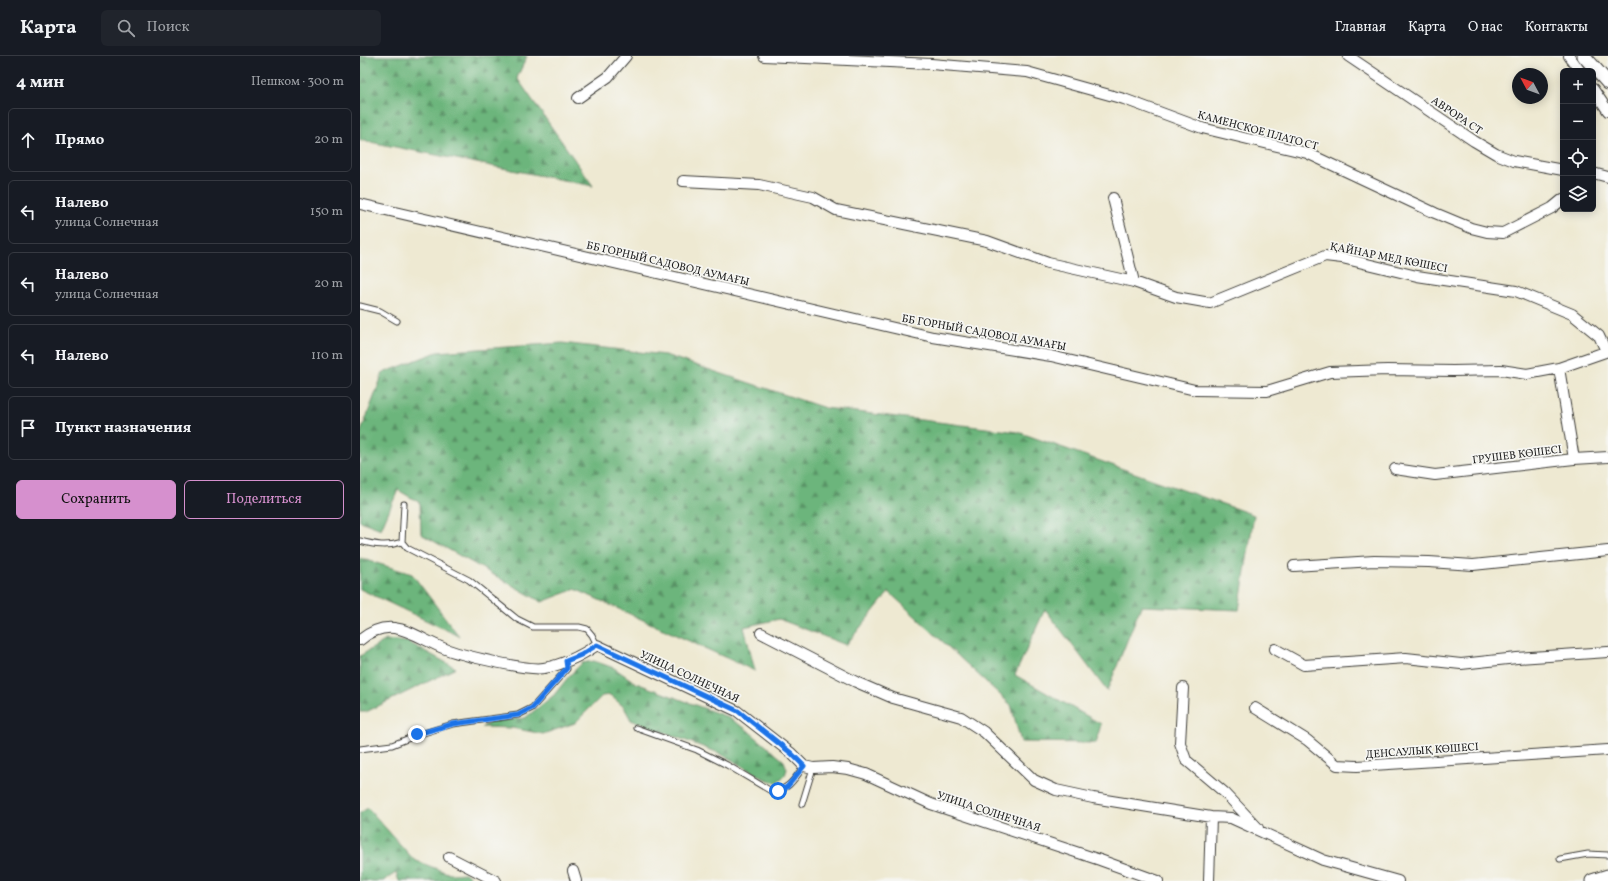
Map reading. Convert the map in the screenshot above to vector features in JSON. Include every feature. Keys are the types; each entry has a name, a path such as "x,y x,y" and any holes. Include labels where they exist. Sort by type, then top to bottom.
{"street":[{"path":"578,98 608,77 626,56"},
{"name":"КАМЕНСКОЕ ПЛАТО СТ","path":"764,56 931,64 1027,72 1124,99 1202,128 1307,153 1435,214 1471,228 1487,232 1503,233 1546,211 1560,201"},
{"name":"АВРОРА СТ","path":"1348,56 1474,141 1496,154 1514,161 1560,169"},
{"path":"1569,56 1578,68"},
{"path":"1584,56 1608,83"},
{"path":"1596,93 1608,111"},
{"path":"1596,175 1608,177"},
{"name":"ҚАЙНАР МЕД КӨШЕСІ","path":"683,181 759,185 813,197 836,210 986,242 1048,263 1134,282 1176,297 1210,302 1325,256 1342,258 1417,276 1516,291 1572,314 1599,336 1607,351"},
{"path":"1113,198 1134,282"},
{"name":"ББ ГОРНЫЙ САДОВОД АУМАҒЫ","path":"360,204 933,337 1051,356 1195,390 1267,391 1330,372 1387,370 1501,370 1527,374 1559,368 1607,351"},
{"name":"ГРУШЕВ КӨШЕСІ","path":"1395,469 1435,475 1574,459 1559,368"},
{"path":"1574,459 1608,457"},
{"path":"1294,566 1374,561 1429,562 1473,565 1608,550"},
{"path":"360,640 376,629 396,628 412,632 445,649 469,656 531,669 544,668 566,661 581,655 597,645"},
{"path":"761,633 856,682 893,698 961,717 984,732 1034,780 1056,790 1093,798 1211,817 1231,818 1322,860 1398,881"},
{"name":"УЛИЦА СОЛНЕЧНАЯ","path":"597,645 738,711 808,767 832,767 866,774 931,804 1100,860 1158,881"},
{"path":"1275,649 1304,665 1406,658 1460,664 1517,658 1608,652"},
{"path":"1183,688 1180,743 1186,760 1226,793 1262,833"},
{"name":"ДЕНСАУЛЫҚ КӨШЕСІ","path":"1255,708 1306,740 1337,765 1357,766 1608,750"},
{"path":"1209,881 1211,817"},
{"path":"449,856 496,881"},
{"path":"1592,881 1608,876"}],"lane":[{"path":"360,306 380,310 397,321"},
{"path":"404,504 402,542 407,548 470,580 517,619 533,627 578,627 586,629 592,635 597,645"},
{"path":"360,541 392,546 402,542"},
{"path":"360,749 392,745 417,734 453,724 518,715 532,708 567,668 566,661"},
{"path":"636,728 697,750 727,765 771,791 778,791 787,787 808,767"},
{"path":"802,804 808,767"},
{"path":"1560,858 1588,854 1608,854"}],"green space":[{"path":"360,56 527,56 517,78 593,186 360,140"},
{"path":"562,343 665,355 825,408 1018,432 1254,515 1239,610 1141,606 1107,691 1045,609 1015,675 1101,724 1096,743 1021,742 1011,705 889,592 846,645 779,619 744,627 755,671 575,589 542,602 421,534 420,503 398,490 381,529 360,521 360,434 383,373 437,352"},
{"path":"360,558 412,574 459,636 360,589"},
{"path":"386,640 408,642 456,668 366,712 360,712 360,656"},
{"path":"594,661 614,668 636,683 725,716 745,728 784,761 787,769 785,775 776,783 763,778 719,753 631,720 624,707 610,695 602,696 575,723 543,734 512,728 482,727 491,722 525,718 554,695 582,663"},
{"path":"368,808 414,860 450,874 465,873 475,881 399,881 396,873 383,881 360,881 360,813"}],"route":[{"path":"417,734 453,724 518,715 532,708 567,668 566,661 581,655 597,645 738,711 791,753 804,766 787,787 778,791"}]}
